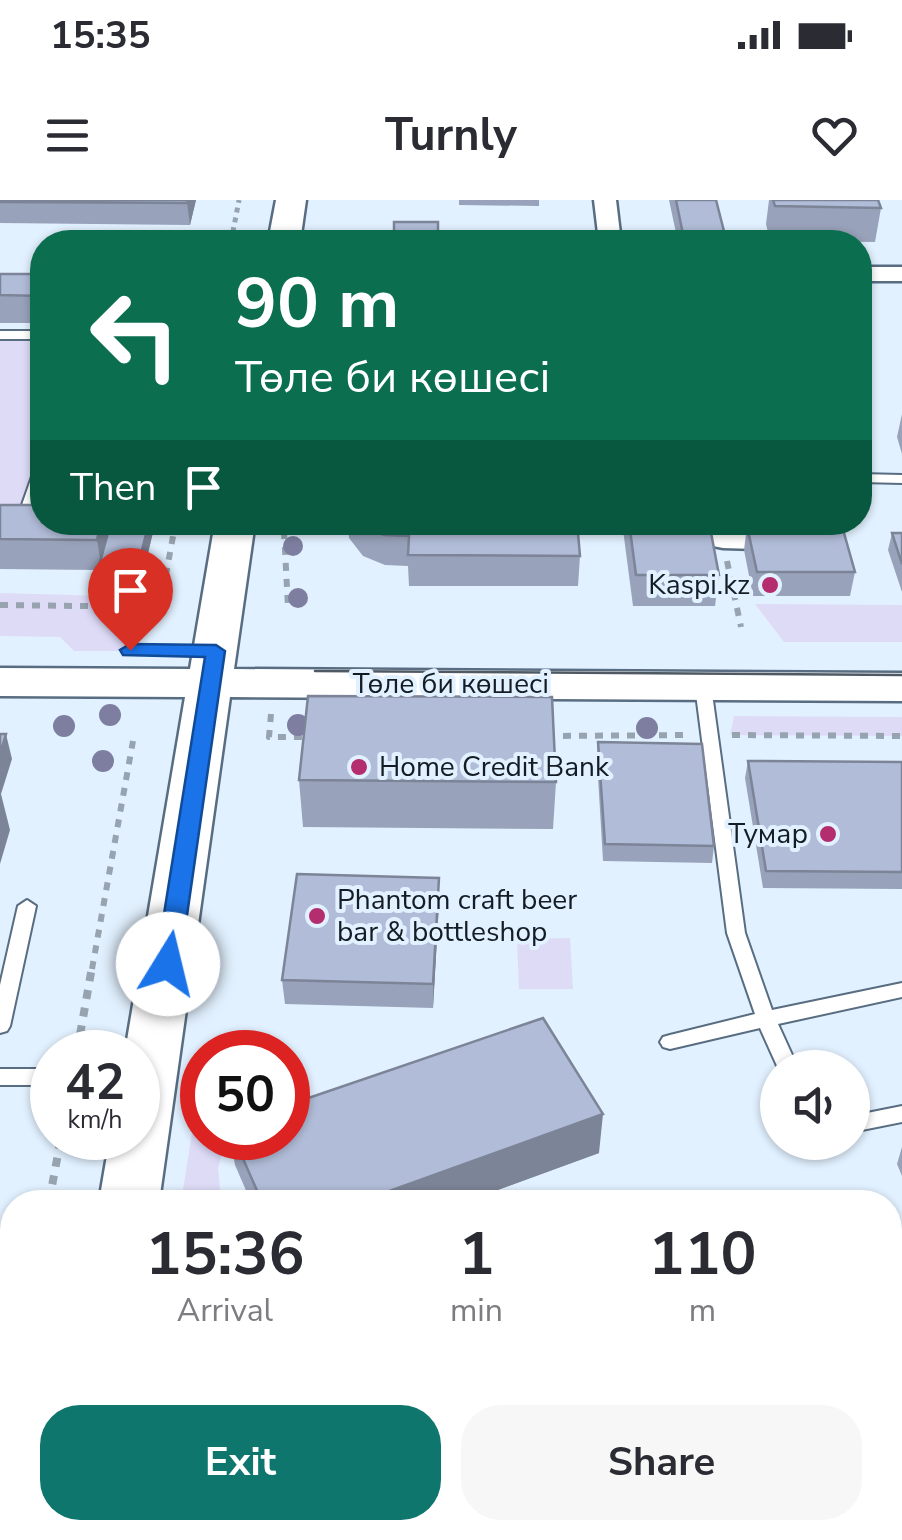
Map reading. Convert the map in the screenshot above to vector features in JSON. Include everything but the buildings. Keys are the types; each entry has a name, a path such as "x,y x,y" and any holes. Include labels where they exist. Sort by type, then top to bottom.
{"main road":[{"path":"286,230 292,200"},
{"path":"152,1030 233,535"},
{"name":"Төле би көшесі","path":"0,650 213,667 703,686 902,687"},
{"name":"Төле би көшесі","path":"0,682 213,667 902,653"},
{"path":"130,1190 134,1160"}],"street":[{"path":"605,200 609,230"},
{"path":"872,274 902,274"},
{"path":"757,535 819,542"}],"lane":[{"path":"0,334 30,335"},
{"path":"872,478 902,479"},
{"path":"30,494 18,519 30,519"},
{"path":"703,686 736,933 780,1050"},
{"path":"0,1026 27,906"},
{"path":"670,1042 902,990"},
{"path":"0,1077 30,1077"},
{"path":"870,1120 902,1114"}],"path":[{"path":"233,230 239,200"},
{"path":"0,605 160,607 174,535"},
{"path":"283,535 288,607"},
{"path":"722,535 741,627"},
{"path":"271,714 269,737 326,737"},
{"path":"536,736 902,736"},
{"path":"81,1030 133,741"},
{"path":"50,1190 57,1160"}],"shaded area":[{"path":"0,331 30,331 30,508 0,511"},
{"path":"0,593 142,597 130,651 74,651 60,637 0,636"},
{"path":"755,604 902,605 902,642 784,642"},
{"path":"734,716 902,717 902,736 730,735"},
{"path":"570,938 573,989 519,989 517,939"},
{"path":"188,1160 220,1160 220,1190 183,1190"}],"tram line":[{"path":"315,671 902,675"}],"place":[{"name":"Kaspi.kz","path":"770,585"},
{"name":"Home Credit Bank","path":"359,767"},
{"name":"Тумар","path":"828,834"},
{"name":"Phantom craft beer bar & bottleshop","path":"317,916"}],"route":[{"path":"130,650 216,651 168,964"}]}
